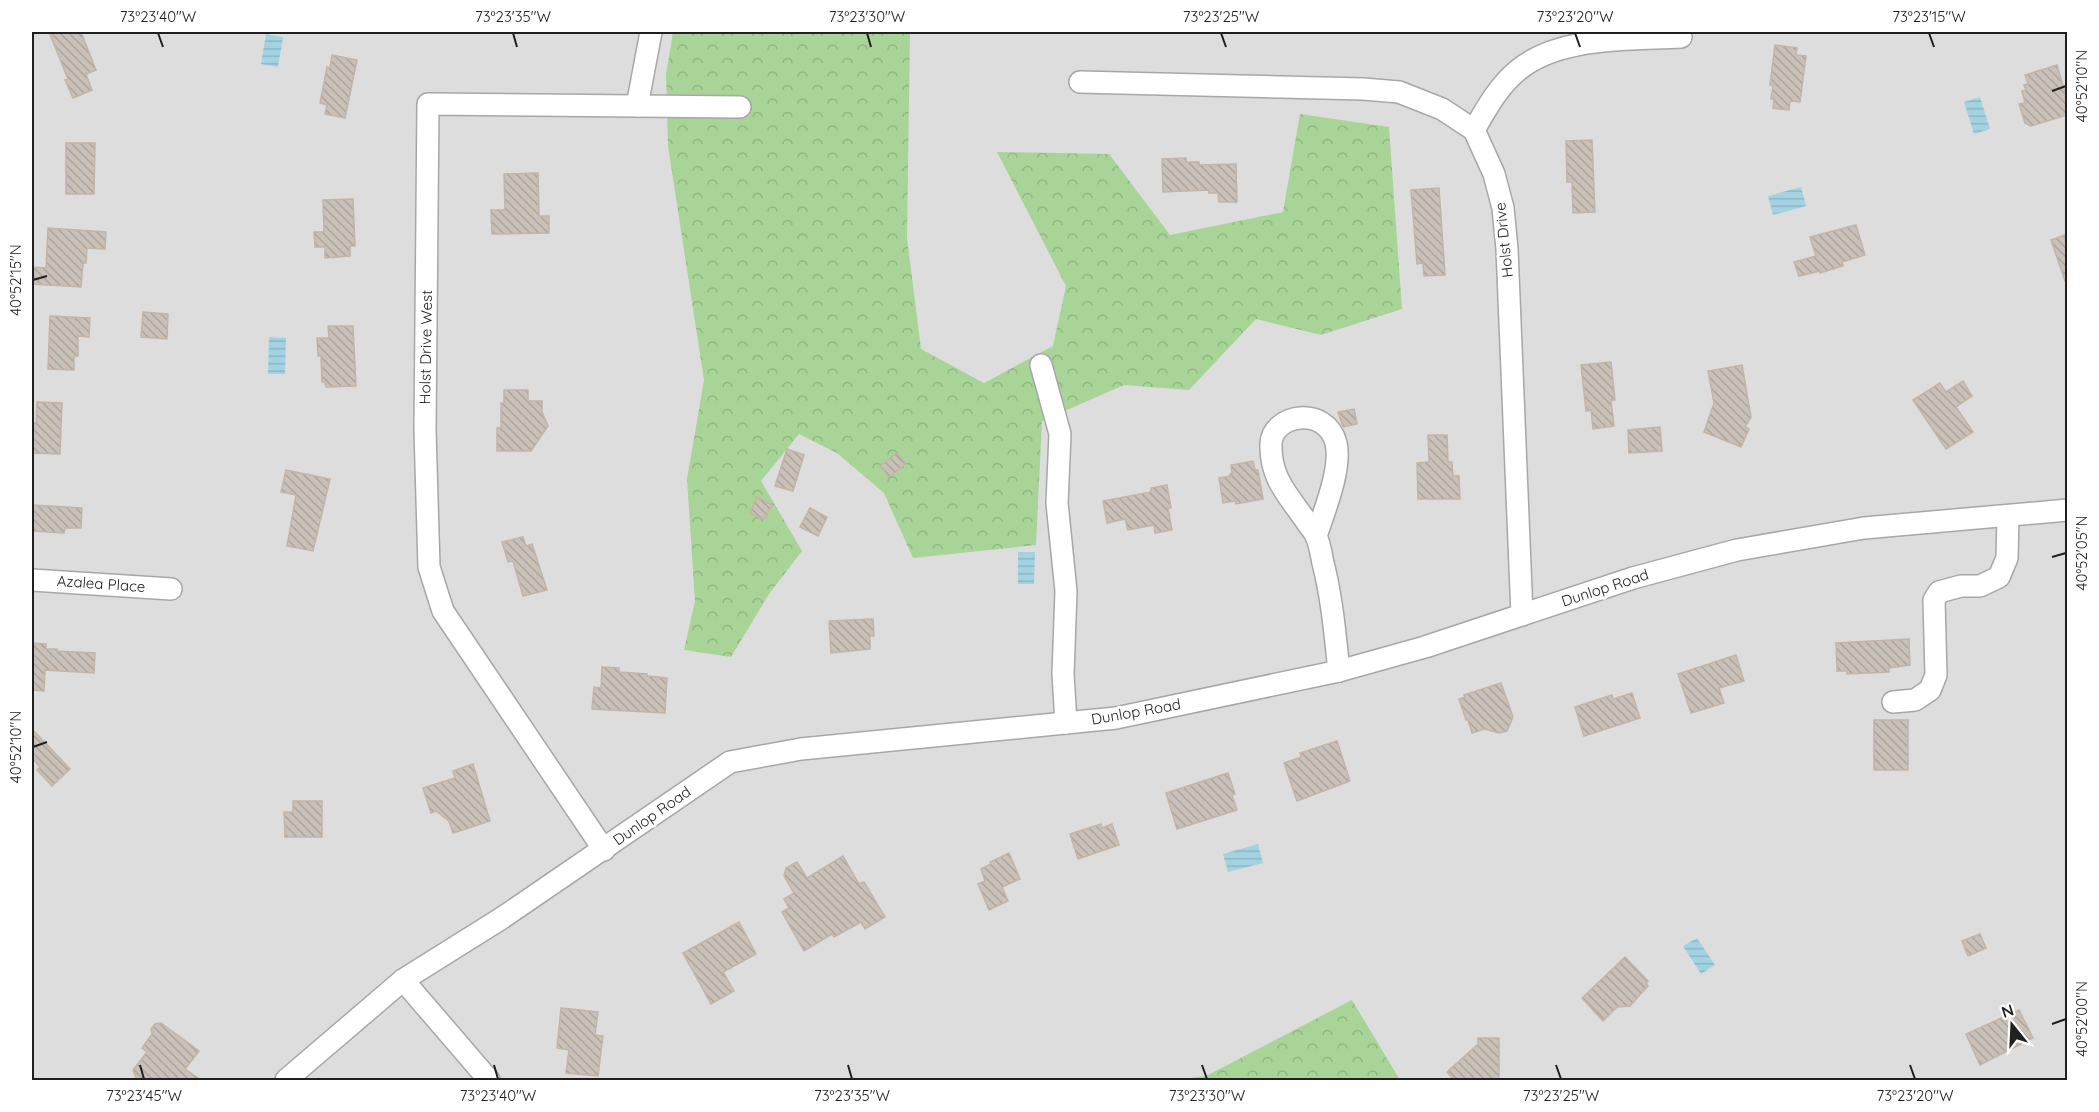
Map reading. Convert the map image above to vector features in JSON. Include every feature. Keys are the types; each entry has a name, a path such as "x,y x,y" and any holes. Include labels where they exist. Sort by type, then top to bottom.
{"street":[{"path":"637,106 651,32"},
{"path":"1080,82 1363,89 1399,92 1442,110 1474,130 1492,98 1517,71 1543,55 1580,44 1681,37"},
{"name":"Holst Drive West","path":"604,849 443,611 429,567 425,430 428,104 740,107"},
{"name":"Holst Drive","path":"1474,130 1494,174 1503,208 1507,249 1522,615"},
{"path":"1041,365 1060,434 1057,478 1066,591 1063,674 1066,723"},
{"path":"1316,536 1330,495 1336,445 1332,432 1322,422 1309,418 1296,418 1275,432 1271,442 1274,470 1280,485 1316,536 1334,615 1339,671"},
{"name":"Dunlop Road","path":"286,1080 404,980 502,918 730,762 801,749 1116,718 1339,671 1425,646 1633,578 1737,550 1864,528 2067,510"},
{"path":"1893,702 1915,700 1930,690 1936,675 1934,600 1939,592 1961,586 1980,586 1999,577 2007,558 2008,516"},
{"name":"Azalea Place","path":"32,580 171,589"},
{"path":"404,980 489,1080"}],"shaded area":[{"path":"32,32 2067,32 2067,1080 32,1080"}],"green space":[{"path":"673,32 910,32 907,238 921,349 984,383 1053,346 1066,286 997,152 1109,154 1170,235 1283,212 1300,114 1389,127 1402,309 1321,335 1256,319 1189,390 1124,385 1042,421 1036,545 913,558 884,493 837,453 799,434 761,481 802,551 769,594 731,657 684,650 695,601 687,479 704,380 668,146 666,75"},
{"path":"1352,1000 1400,1080 1174,1080 1206,1076"}],"water":[{"path":"266,34 283,37 278,67 261,64"},
{"path":"1980,97 1990,129 1974,134 1964,102"},
{"path":"1801,187 1806,206 1773,215 1768,196"},
{"path":"269,337 286,338 285,374 268,374"},
{"path":"1018,552 1035,552 1034,584 1018,584"},
{"path":"1258,844 1263,863 1228,872 1223,854"},
{"path":"1697,938 1715,965 1701,974 1683,946"}],"building":[{"path":"49,32 81,32 96,70 86,74 92,90 73,98"},
{"path":"1775,45 1797,48 1796,55 1806,56 1800,102 1790,101 1789,110 1773,108 1774,99 1771,99 1773,86 1770,85"},
{"path":"332,55 357,60 345,118 325,114 327,105 320,103 327,67 330,68"},
{"path":"2057,65 2067,99 2067,115 2031,126 2025,123 2019,104 2025,103 2022,91 2026,90 2024,85 2028,84 2025,75"},
{"path":"1592,140 1595,212 1573,213 1572,182 1567,182 1566,141"},
{"path":"66,143 95,143 94,194 66,194"},
{"path":"1186,158 1186,162 1199,162 1199,165 1236,164 1237,202 1219,202 1218,193 1209,193 1209,190 1163,192 1162,159"},
{"path":"538,173 539,216 549,216 549,233 492,234 491,210 505,210 504,174"},
{"path":"1439,188 1445,275 1424,276 1423,263 1417,264 1411,190"},
{"path":"353,199 355,246 350,246 350,256 325,258 325,247 315,247 314,232 324,232 323,200"},
{"path":"1856,225 1865,255 1842,262 1843,266 1799,276 1794,262 1816,256 1810,237"},
{"path":"48,228 106,232 105,249 87,248 81,287 32,284 32,267 46,268"},
{"path":"2067,234 2067,280 2065,281 2051,240"},
{"path":"143,312 168,314 167,339 141,337"},
{"path":"50,316 90,318 89,337 78,336 78,356 74,356 74,370 48,369"},
{"path":"328,326 353,326 356,386 326,387 325,382 322,382 321,356 318,356 317,338 329,338"},
{"path":"1611,362 1615,400 1611,400 1614,426 1593,429 1591,410 1586,411 1581,365"},
{"path":"1742,365 1751,417 1745,427 1749,429 1741,447 1704,432 1714,403 1708,371"},
{"path":"1963,381 1972,396 1956,407 1973,432 1946,449 1913,400 1940,383 1946,392"},
{"path":"504,390 528,390 528,401 542,401 542,412 548,426 531,451 497,451 497,428 501,428 501,403 504,403"},
{"path":"37,402 62,403 60,454 32,453 32,423 36,423"},
{"path":"1354,409 1357,424 1343,427 1338,412"},
{"path":"1660,427 1662,451 1629,453 1628,430"},
{"path":"1428,435 1447,435 1448,462 1452,462 1453,476 1459,476 1460,499 1418,499 1417,463 1429,462"},
{"path":"787,449 804,455 793,491 775,486"},
{"path":"897,453 906,464 889,477 880,466"},
{"path":"1253,461 1255,470 1258,470 1263,499 1236,504 1235,501 1223,503 1219,478 1230,476 1231,465"},
{"path":"286,470 330,479 313,551 287,546 296,495 281,492"},
{"path":"1167,485 1172,530 1155,533 1154,525 1128,530 1125,519 1107,523 1103,501 1151,492 1151,488"},
{"path":"757,497 772,505 764,520 750,513"},
{"path":"32,505 82,508 81,528 65,528 64,533 32,531"},
{"path":"810,508 827,517 818,536 800,527"},
{"path":"523,537 526,546 532,544 547,590 523,596 513,561 508,562 502,542"},
{"path":"873,619 874,636 870,636 870,649 831,653 829,621"},
{"path":"1909,639 1910,665 1889,668 1889,672 1847,674 1847,671 1837,671 1836,643"},
{"path":"32,643 46,644 46,649 57,649 57,651 95,653 94,673 45,670 44,691 32,690"},
{"path":"1736,655 1744,681 1719,688 1724,703 1691,713 1678,674"},
{"path":"602,667 619,668 619,672 667,678 665,713 592,709 594,687 601,688"},
{"path":"1501,683 1513,717 1507,731 1499,733 1484,729 1472,733 1459,699 1465,697 1464,695"},
{"path":"1632,693 1640,718 1584,736 1575,707 1612,695 1613,699"},
{"path":"1874,720 1908,720 1908,770 1874,770"},
{"path":"32,729 70,769 52,786 37,770 40,767 32,758"},
{"path":"1337,741 1350,781 1297,801 1284,763 1301,757 1300,753"},
{"path":"473,764 490,821 453,833 449,821 436,811 431,813 423,788 455,778 453,771"},
{"path":"1228,773 1235,794 1232,795 1237,810 1177,829 1166,793"},
{"path":"293,801 322,801 322,837 285,837 284,812 293,812"},
{"path":"1101,824 1102,828 1112,824 1119,845 1078,859 1070,834"},
{"path":"1009,853 1020,879 1002,887 1008,901 989,910 978,884 985,881 981,869"},
{"path":"843,856 859,884 864,882 885,917 865,929 861,922 834,937 832,934 804,951 782,912 789,908 784,899 794,893 784,876 786,868 797,862 807,878"},
{"path":"739,922 756,954 723,972 734,991 711,1004 683,953"},
{"path":"1980,934 1986,948 1968,956 1962,941"},
{"path":"1625,957 1648,981 1646,983 1648,986 1630,1006 1617,1007 1603,1021 1582,998"},
{"path":"561,1008 598,1012 595,1035 603,1036 598,1076 566,1073 569,1050 557,1048"},
{"path":"2019,1010 2033,1038 1980,1065 1966,1034"},
{"path":"161,1023 199,1051 185,1069 201,1080 137,1080 133,1070 147,1052 142,1048 152,1034 151,1029 155,1024"},
{"path":"1478,1038 1499,1038 1499,1080 1454,1080 1447,1072 1478,1044"}]}
